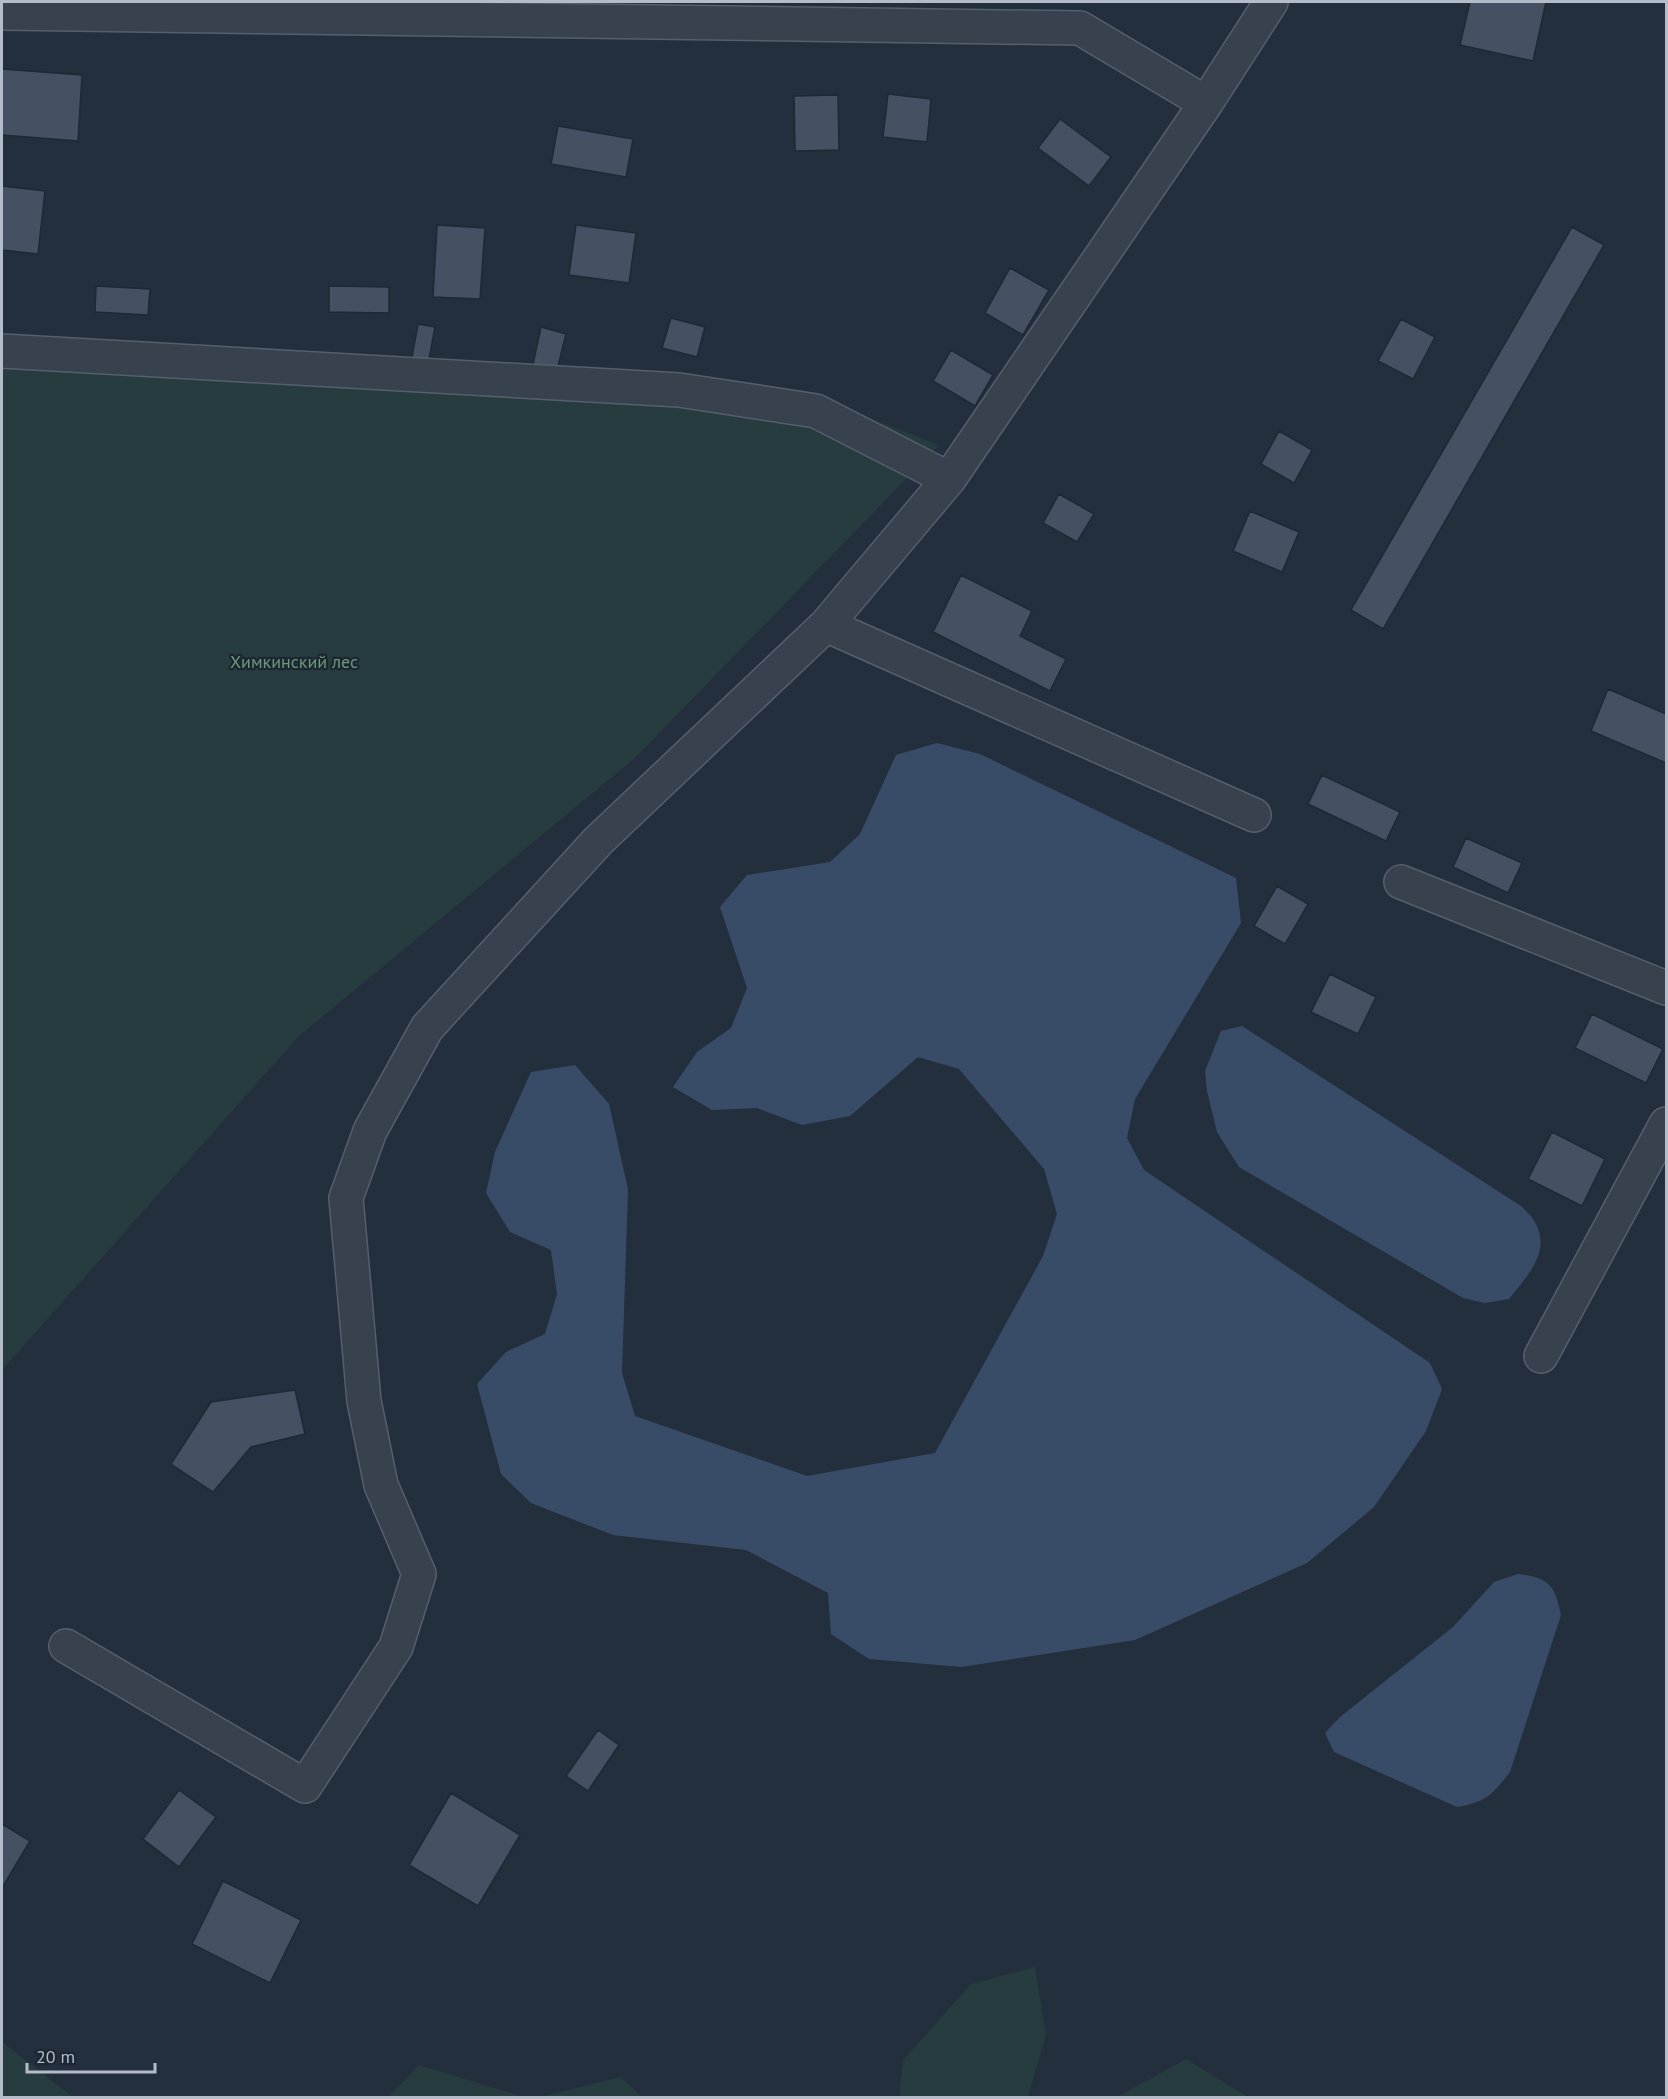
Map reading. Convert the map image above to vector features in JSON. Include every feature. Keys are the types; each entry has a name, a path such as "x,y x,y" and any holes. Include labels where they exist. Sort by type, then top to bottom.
{"street":[{"path":"66,1646 305,1786 396,1647 419,1574 381,1485 364,1401 346,1198 370,1131 427,1028 598,840 826,625 949,479 1206,103 1271,2"},
{"path":"2,13 1080,28 1206,103"},
{"path":"2,351 679,390 816,411 949,479"},
{"path":"826,625 1254,815"},
{"path":"1401,882 1666,988"},
{"path":"1541,1356 1666,1124"}],"green space":[{"name":"Химкинский лес","path":"2,352 820,399 939,445 635,758 299,1036 2,1370"},
{"path":"1035,1967 1046,2035 1028,2097 899,2097 903,2060 971,1984"},
{"path":"2,2042 73,2097 2,2097"},
{"path":"1186,2059 1248,2097 1117,2097"},
{"path":"419,2065 524,2097 388,2097"},
{"path":"621,2077 642,2097 541,2097"}],"water":[{"path":"937,743 980,754 1236,878 1241,923 1135,1099 1127,1138 1144,1170 1430,1363 1442,1389 1426,1431 1374,1507 1307,1563 1135,1640 961,1667 869,1659 831,1634 828,1593 746,1550 613,1535 531,1503 501,1474 477,1384 506,1352 545,1334 557,1294 551,1250 510,1232 486,1193 495,1152 531,1072 575,1065 609,1104 628,1189 622,1373 635,1416 807,1476 935,1453 1043,1256 1057,1214 1044,1169 959,1069 918,1057 850,1116 802,1125 757,1108 712,1110 673,1087 697,1052 731,1028 747,988 720,907 747,875 830,862 860,834 896,755"},
{"path":"1242,1026 1527,1212 1535,1221 1540,1235 1539,1255 1529,1273 1509,1299 1485,1303 1463,1298 1239,1167 1217,1132 1207,1091 1205,1071 1221,1031"},
{"path":"1518,1574 1537,1578 1549,1585 1556,1597 1561,1615 1510,1772 1493,1792 1475,1803 1457,1807 1334,1752 1325,1733 1340,1717 1453,1627 1494,1582"}],"building":[{"path":"1470,2 1546,2 1533,61 1460,45"},
{"path":"2,69 82,75 78,141 2,135"},
{"path":"888,94 931,99 927,142 883,137"},
{"path":"838,95 839,150 795,151 794,96"},
{"path":"1060,119 1111,157 1089,186 1038,148"},
{"path":"558,126 633,139 626,177 551,164"},
{"path":"2,186 45,191 38,254 2,250"},
{"path":"437,225 485,228 480,299 433,297"},
{"path":"576,225 636,233 629,283 569,275"},
{"path":"1572,227 1604,245 1383,629 1351,610"},
{"path":"1010,268 1049,290 1023,335 985,313"},
{"path":"96,286 150,289 148,315 95,312"},
{"path":"329,286 389,287 389,313 329,312"},
{"path":"671,318 705,327 697,357 662,348"},
{"path":"1401,319 1435,337 1413,379 1378,361"},
{"path":"418,324 435,327 428,365 411,362"},
{"path":"541,327 566,334 557,370 533,364"},
{"path":"951,350 993,375 975,406 933,381"},
{"path":"1279,431 1312,450 1294,483 1261,464"},
{"path":"1059,494 1094,514 1077,542 1043,523"},
{"path":"1250,511 1299,532 1282,572 1233,551"},
{"path":"961,575 1032,611 1020,636 1066,659 1050,691 933,632"},
{"path":"1608,689 1666,714 1666,763 1591,731"},
{"path":"1322,775 1400,812 1386,841 1308,804"},
{"path":"1466,838 1522,863 1508,893 1453,867"},
{"path":"1277,886 1308,904 1285,944 1254,926"},
{"path":"1330,974 1376,997 1358,1034 1311,1012"},
{"path":"1592,1014 1663,1049 1646,1083 1575,1048"},
{"path":"1552,1132 1605,1159 1582,1206 1528,1179"},
{"path":"295,1390 305,1434 251,1447 213,1492 171,1464 211,1402"},
{"path":"598,1730 619,1745 588,1791 566,1776"},
{"path":"179,1790 216,1817 179,1867 143,1839"},
{"path":"451,1793 520,1835 478,1906 409,1865"},
{"path":"2,1824 30,1841 2,1888"},
{"path":"223,1881 301,1920 270,1983 192,1944"}]}
